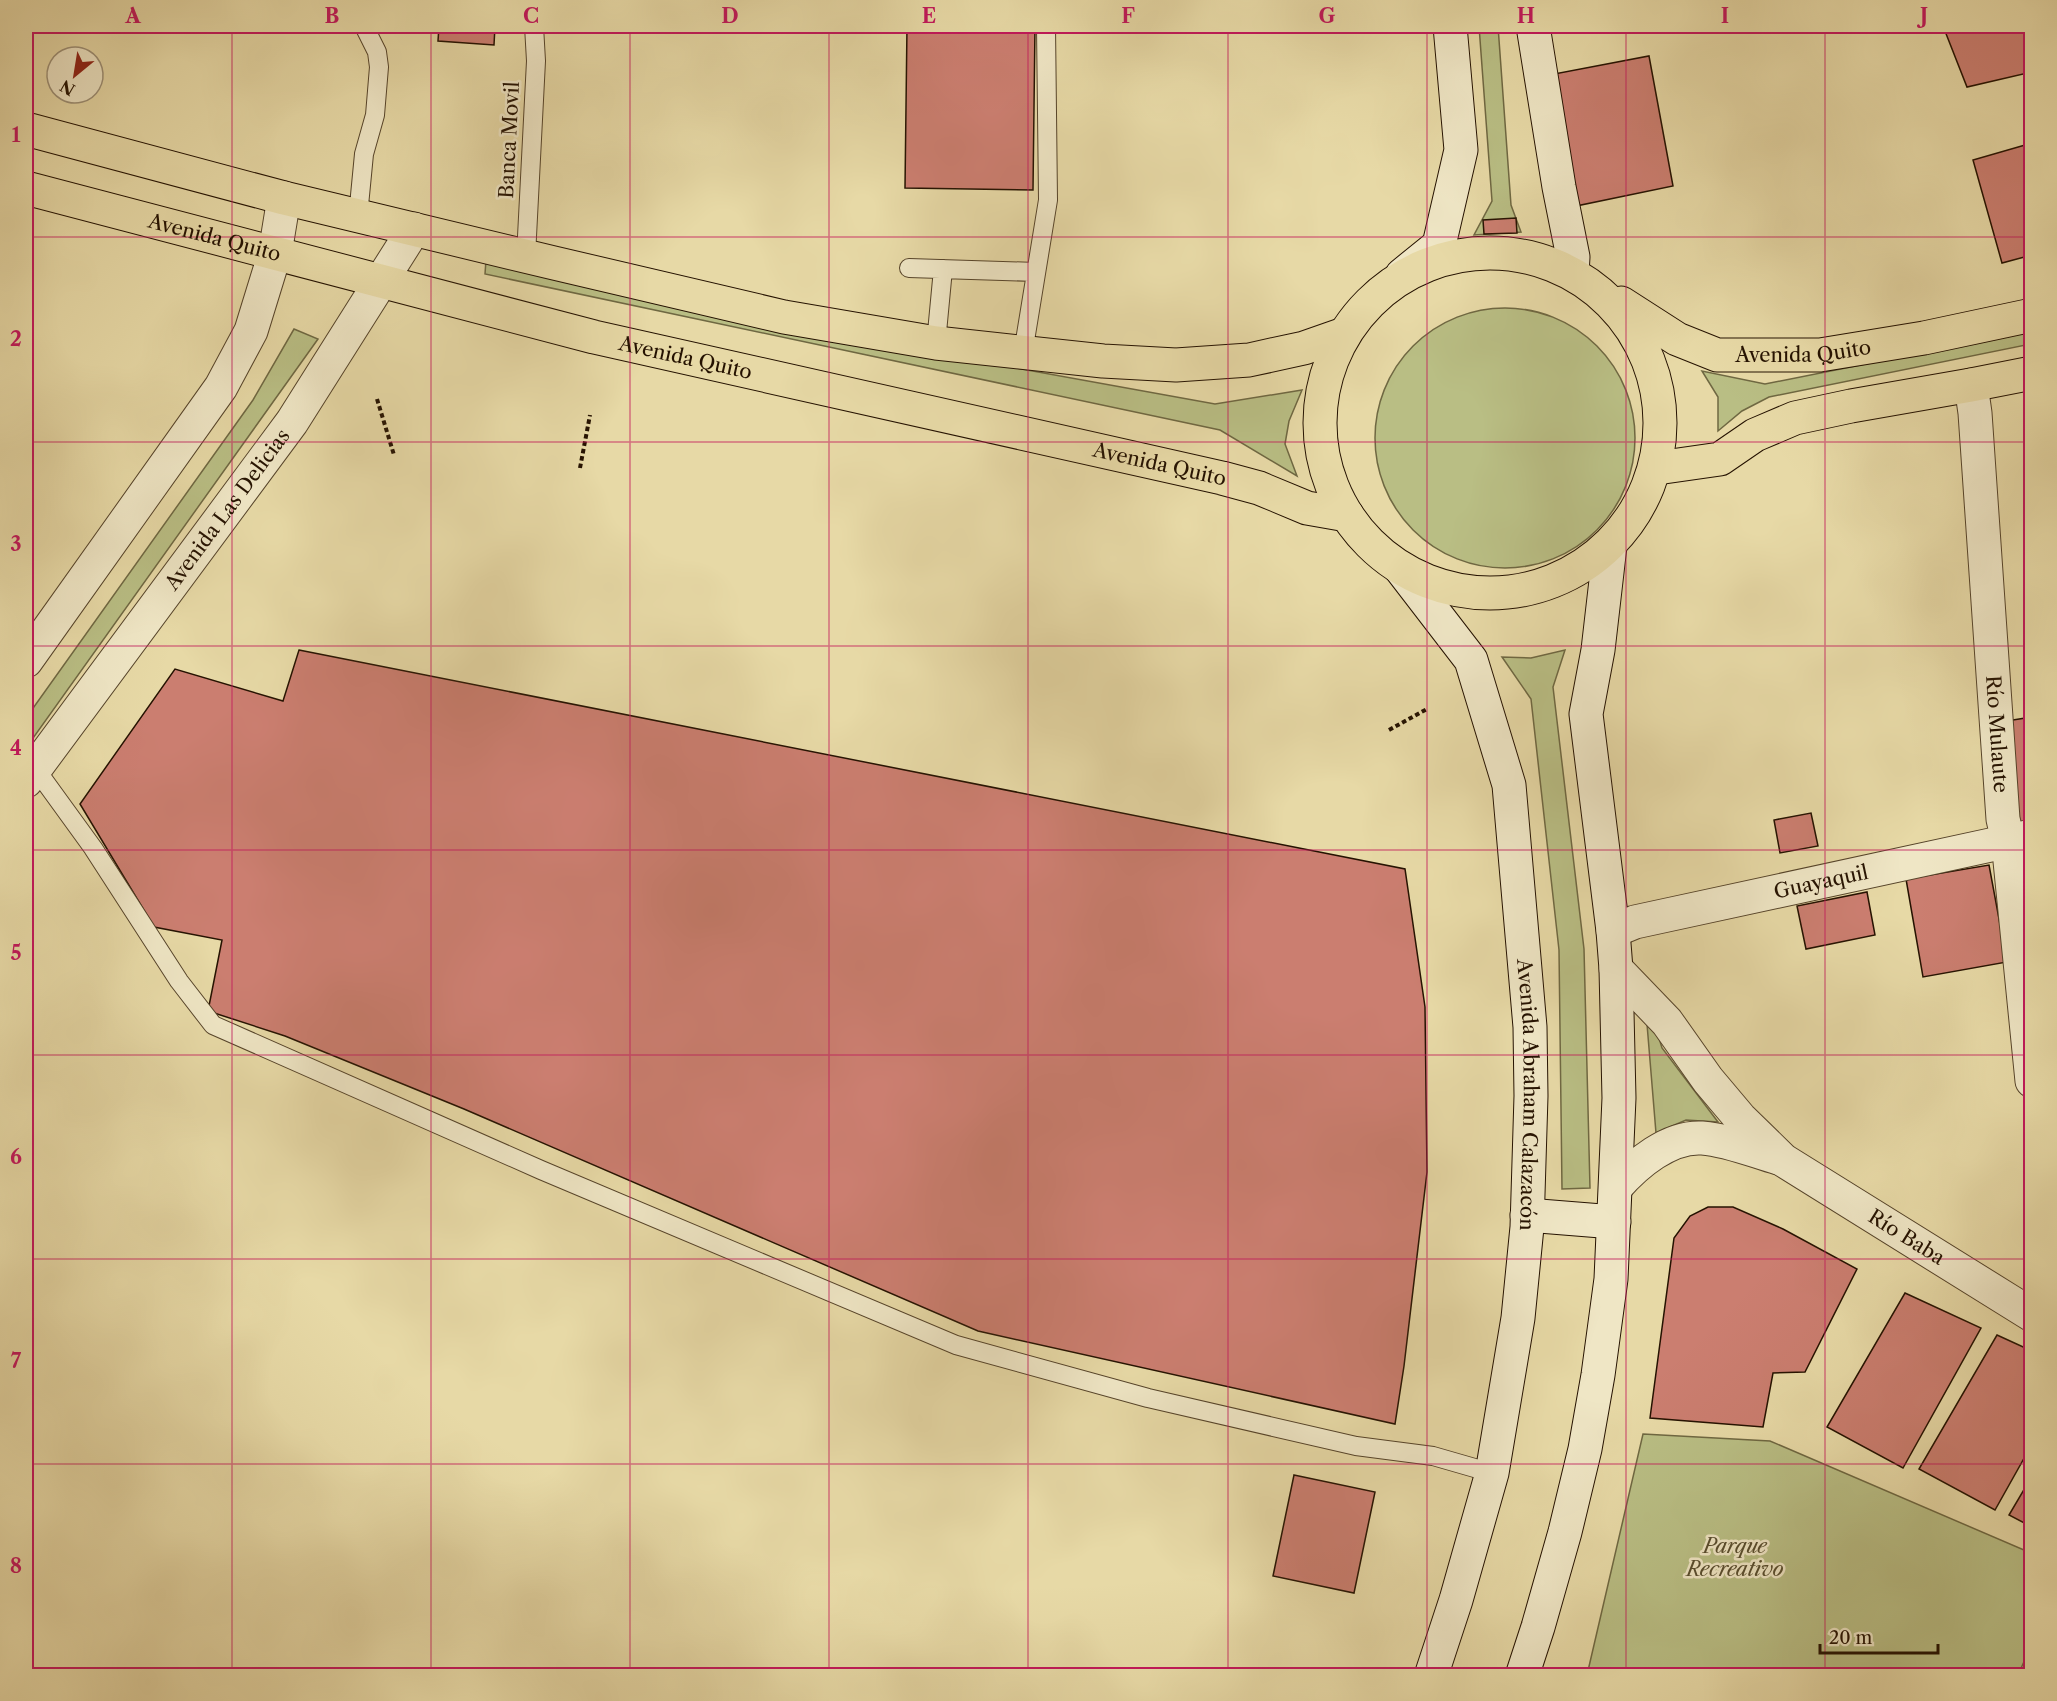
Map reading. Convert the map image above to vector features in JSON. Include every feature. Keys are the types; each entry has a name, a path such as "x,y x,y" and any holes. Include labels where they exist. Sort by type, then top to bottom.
{"main road":[{"path":"26,129 284,198 784,317 936,343 1103,361 1176,365 1249,360 1304,348 1344,333"},
{"name":"Avenida Quito","path":"26,188 594,337 1222,478 1259,488 1307,508 1347,515"},
{"path":"1516,254 1582,278 1638,335 1660,400 1657,468 1639,511 1610,546 1564,578 1510,593 1453,590 1401,569 1371,545 1347,515 1332,487 1322,456 1319,425 1321,393 1329,362 1344,333 1369,301 1402,275 1457,255 1516,254"},
{"name":"Avenida Quito","path":"1582,278 1677,339 1718,355 1821,355 1924,338 2031,315"},
{"path":"1657,468 1720,459 1755,435 1795,418 2031,373"}],"street":[{"path":"1402,275 1439,245 1461,150 1450,26"},
{"path":"1533,26 1559,187 1574,257 1582,278"},
{"path":"26,662 220,387 251,331 275,253 284,198"},
{"name":"Avenida Las Delicias","path":"30,775 292,422 414,229"},
{"name":"Río Mulaute","path":"1971,386 1975,413 2003,819 2020,839 2031,1081"},
{"path":"1522,1676 1565,1532 1585,1449 1611,1279 1619,1098 1617,969 1586,714 1598,651 1610,546"},
{"name":"Avenida Abraham Calazacón","path":"1401,569 1471,660 1509,785 1530,1027 1531,1096 1527,1215 1518,1318 1492,1473 1456,1600 1431,1676"},
{"name":"Guayaquil","path":"1613,931 1635,922 2020,839"},
{"name":"Río Baba","path":"1617,969 1666,1022 1708,1080 1740,1118 1783,1160 2031,1315"},
{"name":"Río Baba","path":"1616,1187 1641,1162 1676,1143 1700,1138 1721,1141 1783,1160"},
{"path":"1527,1215 1614,1222"}],"lane":[{"path":"358,216 364,154 375,115 379,67 377,52 364,26"},
{"name":"Banca Movil","path":"526,256 536,62 534,26"},
{"path":"1023,353 1048,200 1046,26"},
{"path":"909,268 1036,272"},
{"path":"936,343 943,269"},
{"path":"30,775 93,848 179,981 213,1025 541,1170 956,1345 1148,1398 1356,1446 1433,1456 1492,1473"}],"path":[{"path":"376,399 394,455"},
{"path":"580,468 590,415"},
{"path":"1389,730 1427,709"}],"green space":[{"path":"1479,26 1498,26 1511,205 1521,232 1474,235 1492,201"},
{"path":"486,260 944,355 1215,404 1302,390 1289,421 1285,444 1297,476 1220,430 485,274"},
{"path":"1505,308 1530,311 1555,318 1577,330 1597,346 1613,366 1625,388 1632,413 1635,438 1632,463 1625,488 1613,510 1597,530 1577,546 1555,558 1530,565 1505,568 1480,565 1455,558 1433,546 1413,530 1397,510 1385,488 1378,463 1375,438 1378,413 1385,388 1397,366 1413,346 1433,330 1455,318 1480,311"},
{"path":"294,329 318,339 26,748 26,718 253,400"},
{"path":"2031,331 2031,344 1769,397 1742,411 1718,431 1718,397 1702,371 1765,384"},
{"path":"1565,650 1553,687 1584,949 1590,1188 1562,1189 1559,950 1531,699 1502,657 1531,658"},
{"path":"1654,1022 1662,1048 1718,1122 1686,1120 1656,1133 1647,1024"},
{"name":"Parque Recreativo","path":"1643,1434 1770,1441 2031,1553 2031,1646 2018,1675 1587,1675"}],"building":[{"path":"439,26 495,26 494,45 438,41"},
{"path":"907,26 1035,26 1033,190 905,188"},
{"path":"1943,26 2032,26 2032,72 1967,87"},
{"path":"1649,56 1673,186 1576,206 1554,74"},
{"path":"2032,143 2032,255 2002,263 1973,160"},
{"path":"1516,218 1517,233 1484,234 1483,220"},
{"path":"299,650 1405,869 1425,1007 1427,1172 1395,1424 978,1331 464,1109 285,1036 208,1011 222,940 154,927 80,804 175,669 283,701"},
{"path":"2032,717 2032,827 2018,829 2000,722"},
{"path":"1811,813 1818,846 1780,853 1774,820"},
{"path":"1989,865 2007,962 1923,977 1906,879"},
{"path":"1867,892 1875,935 1806,949 1797,906"},
{"path":"1708,1207 1733,1207 1783,1229 1857,1269 1805,1372 1773,1373 1763,1427 1650,1418 1674,1238 1690,1216"},
{"path":"1905,1293 1981,1328 1903,1468 1827,1427"},
{"path":"1997,1335 2032,1351 2032,1444 1995,1510 1919,1469"},
{"path":"1294,1475 1375,1492 1354,1593 1273,1576"},
{"path":"2032,1476 2032,1527 2009,1515"}]}
